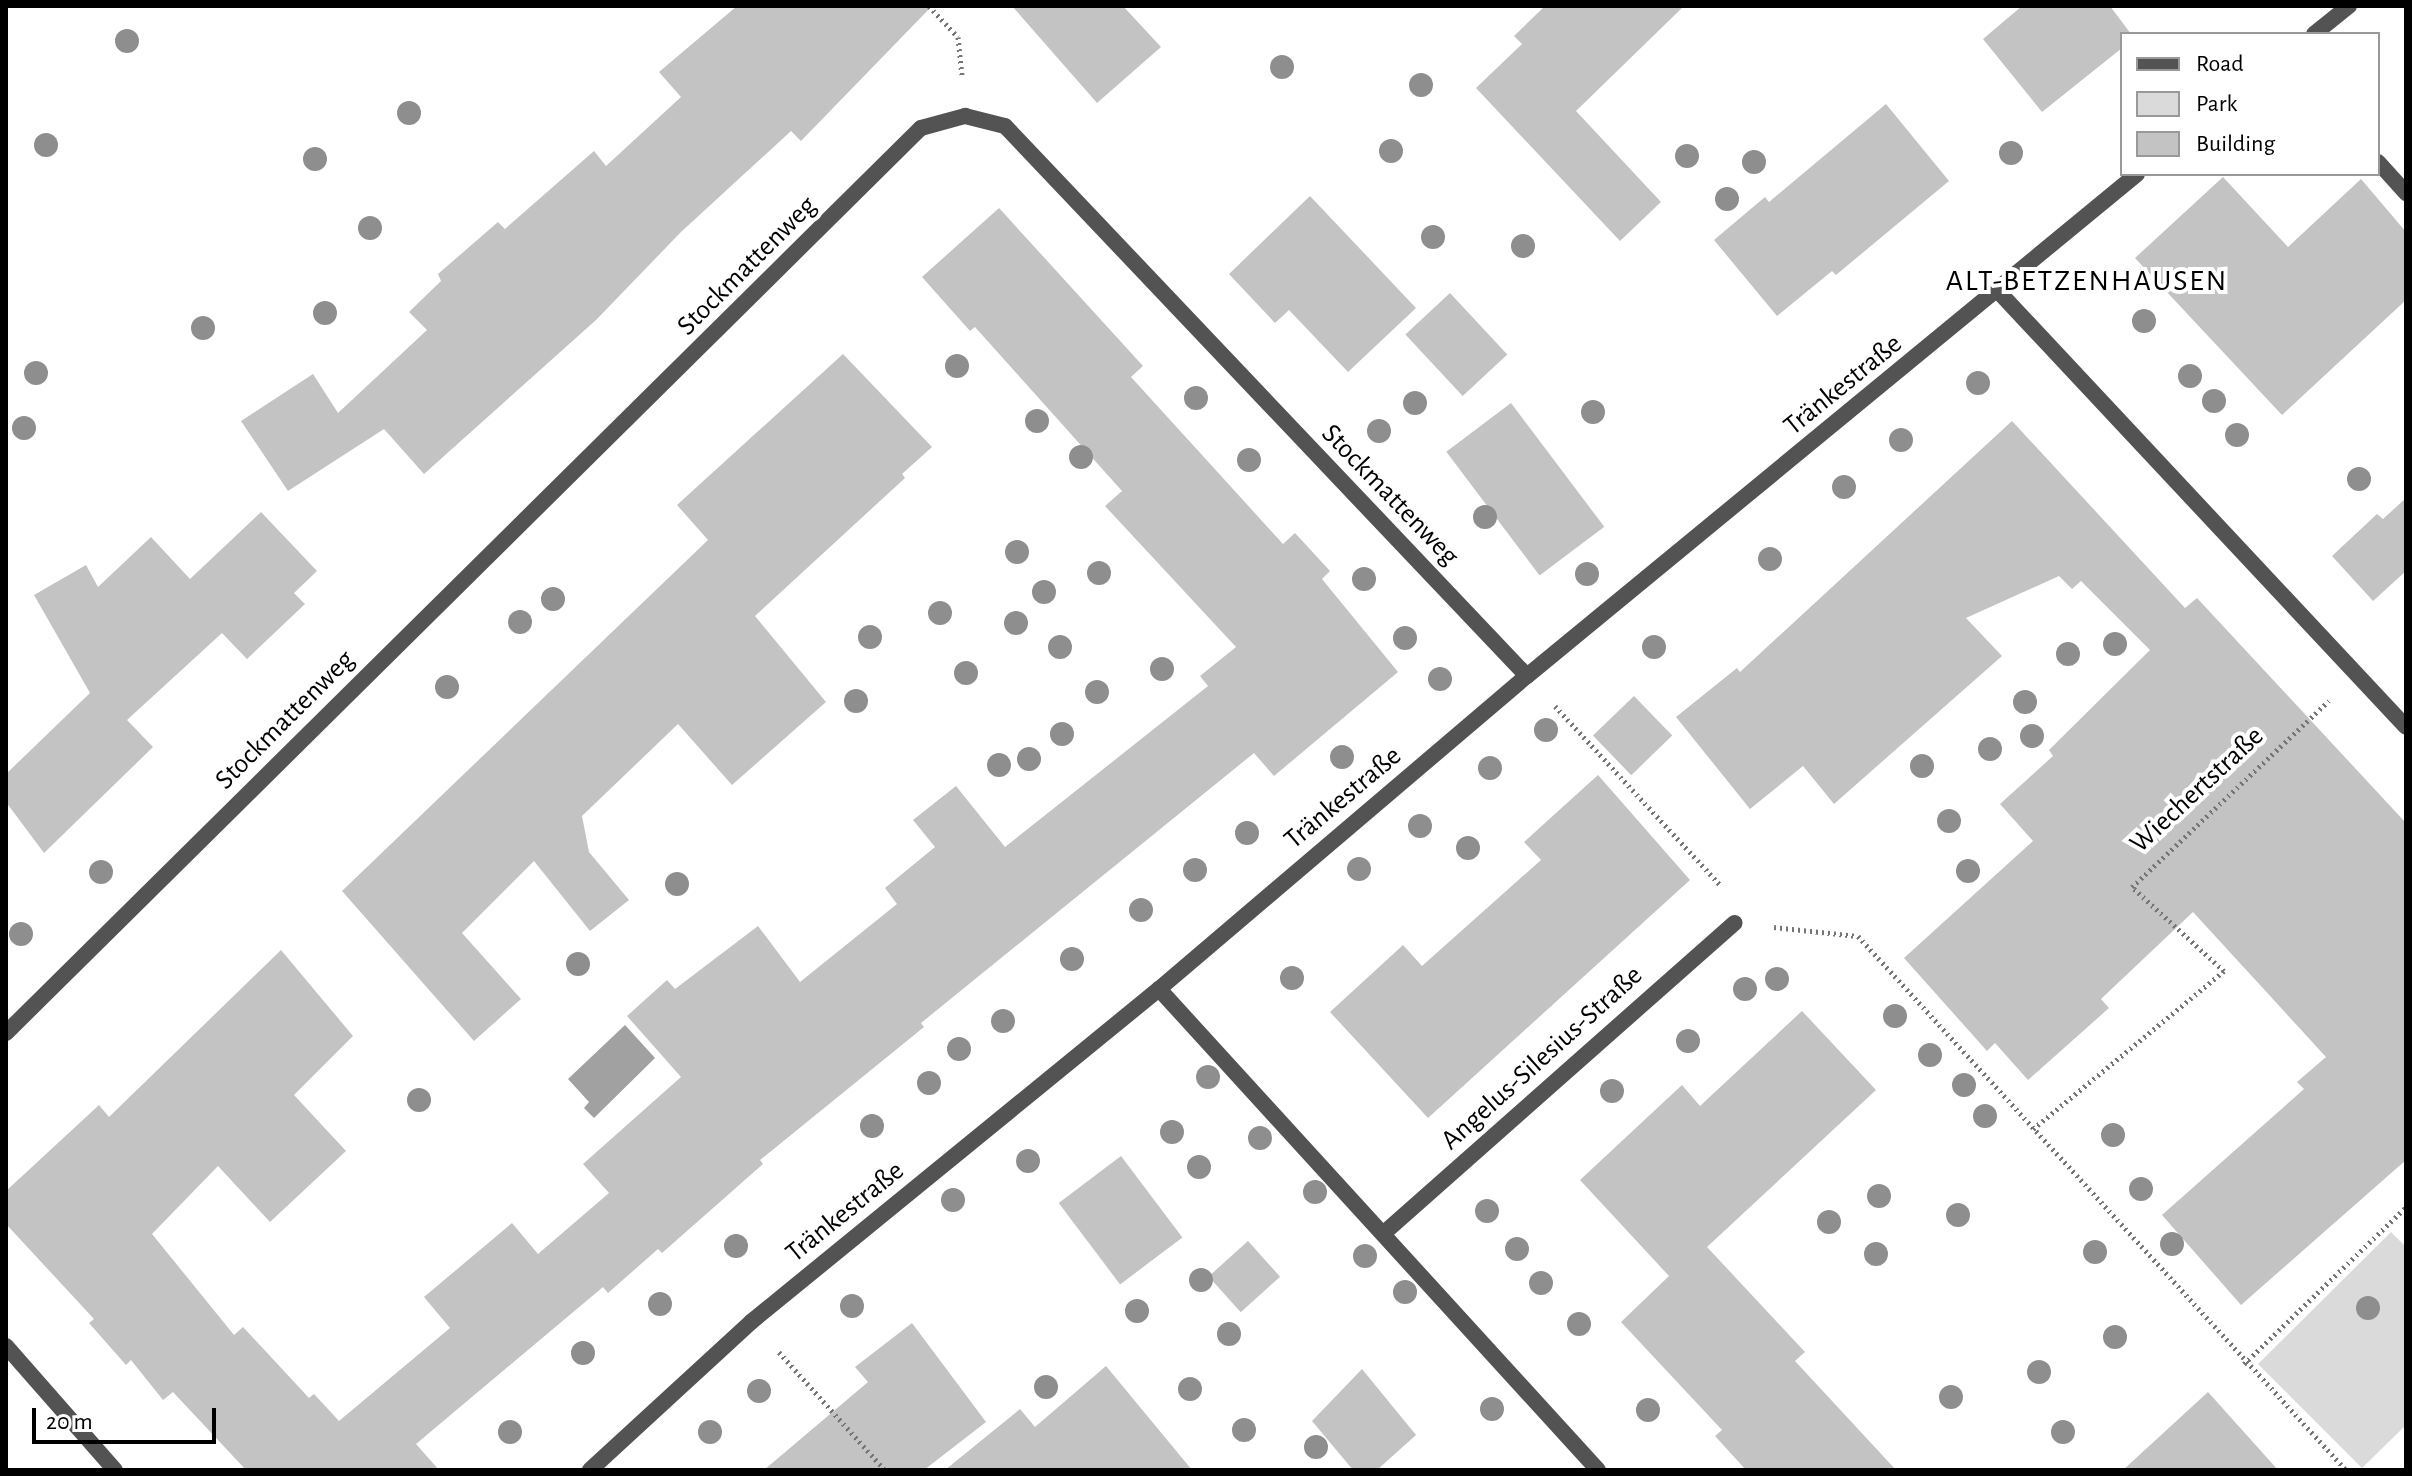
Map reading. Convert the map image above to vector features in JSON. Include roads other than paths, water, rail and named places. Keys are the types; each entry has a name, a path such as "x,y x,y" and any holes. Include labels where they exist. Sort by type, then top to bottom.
{"street":[{"path":"2316,32 2349,6"},
{"name":"Stockmattenweg","path":"6,1033 921,128 965,116 1005,126 1527,676"},
{"path":"2380,164 2406,193"},
{"name":"Tränkestraße","path":"590,1470 751,1322 1159,989 1527,676 2135,176"},
{"path":"1998,291 2406,727"},
{"name":"Angelus-Silesius-Straße","path":"1384,1233 1735,923"},
{"path":"1159,989 1598,1470"},
{"path":"6,1346 115,1470"}],"district":[{"name":"ALT-BETZENHAUSEN","path":"2087,281"}]}
